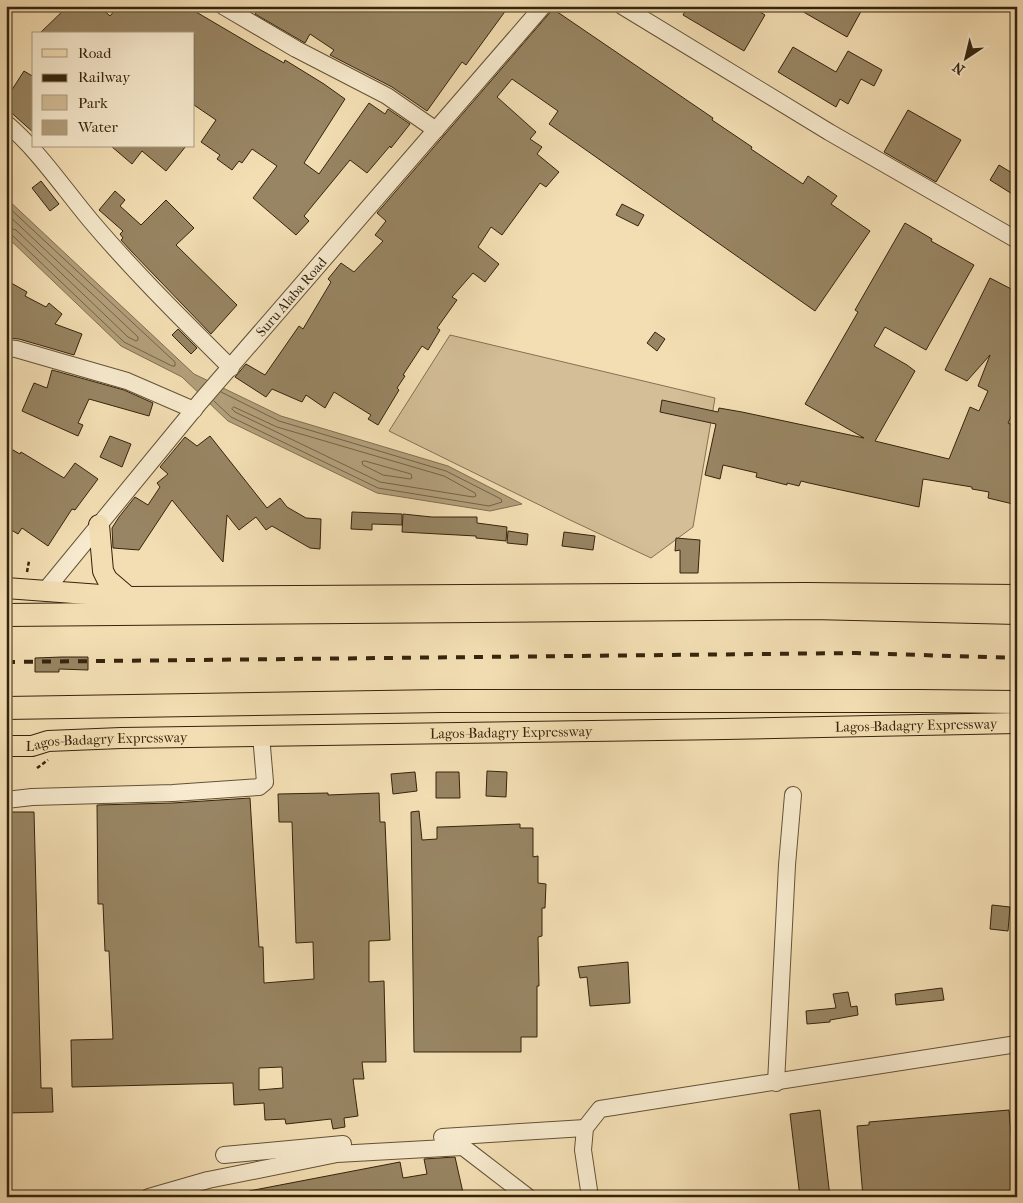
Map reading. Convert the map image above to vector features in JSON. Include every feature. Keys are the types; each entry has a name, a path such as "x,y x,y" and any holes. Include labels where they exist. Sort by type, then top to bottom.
{"highway":[{"path":"6,615 804,608 1017,613"},
{"name":"Lagos-Badagry Expressway","path":"6,708 441,702 1017,702"}],"main road":[{"path":"99,525 103,571 107,579 128,597"},
{"path":"6,588 128,597 796,593 1017,595"},
{"name":"Lagos-Badagry Expressway","path":"6,746 32,746 48,741 121,738 1017,723"}],"street":[{"path":"223,6 296,49 387,96 436,130"},
{"name":"Suru Alaba Road","path":"44,592 197,406 542,6"},
{"path":"622,6 829,132 1017,240"},
{"path":"6,123 33,151 92,222 226,373"},
{"path":"6,348 16,349 127,381 197,406"},
{"path":"6,800 32,797 173,793 259,787 265,782 261,735"},
{"path":"776,1083 787,866 793,795"},
{"path":"590,1197 584,1150 585,1128 600,1109 1017,1044"},
{"path":"224,1155 389,1140 585,1128"},
{"path":"149,1197 208,1180 338,1154 463,1147 528,1197"}],"green space":[{"path":"450,335 715,398 693,527 651,558 389,431"}],"water":[{"path":"6,198 194,374 281,416 448,466 522,504 490,511 377,493 228,421 182,377 121,346 6,236"}],"building":[{"path":"68,6 99,6 110,16 118,6 186,6 284,63 285,60 345,99 304,163 319,174 369,103 385,114 388,109 410,124 391,148 390,146 367,173 350,160 304,216 309,221 296,235 253,198 277,166 252,149 242,163 239,161 232,170 217,159 220,155 201,142 216,120 195,106 195,32 41,32"},
{"path":"260,6 509,6 466,65 462,62 427,111 392,87 330,55 334,50 310,34 305,43 255,14"},
{"path":"688,6 750,6 765,15 744,51 683,15"},
{"path":"793,6 864,6 847,37"},
{"path":"553,9 713,118 712,120 752,147 751,149 803,184 808,176 837,196 831,204 870,231 815,311 549,124 558,111 512,79 497,97 536,132 530,139 542,147 537,154 559,172 546,187 540,183 502,235 491,227 478,247 499,264 485,282 473,273 452,297 457,300 437,328 440,330 428,350 422,346 403,375 405,376 397,388 399,390 378,425 368,419 371,415 334,392 325,408 306,395 302,402 272,389 266,397 235,377 246,364 265,375 299,326 303,329 331,282 328,279 341,263 354,272 383,241 375,235 386,221 377,213"},
{"path":"793,47 836,72 848,51 882,70 874,86 861,79 848,104 840,99 836,107 778,72"},
{"path":"24,71 32,76 32,131 6,108 6,99"},
{"path":"908,110 961,140 936,182 884,152"},
{"path":"113,148 184,148 166,171 142,151 132,164"},
{"path":"999,165 1017,176 1017,197 990,180"},
{"path":"41,181 59,204 50,211 32,188"},
{"path":"115,191 125,200 120,206 141,225 166,200 194,228 176,245 237,305 211,334 121,240 123,238 120,234 123,231 99,210"},
{"path":"622,204 644,215 638,226 616,215"},
{"path":"905,223 932,239 931,241 974,265 926,350 885,327 874,346 915,371 875,441 949,459 970,407 979,411 988,391 978,386 990,355 967,381 945,370 990,278 1017,292 1017,405 1008,423 1017,427 1017,505 988,498 989,492 972,489 972,487 923,479 919,507 801,481 799,486 787,483 787,485 756,477 757,473 723,465 720,479 705,475 716,424 660,412 662,400 718,412 719,408 742,412 864,438 805,404 858,312 855,310"},
{"path":"6,280 27,292 25,296 46,307 49,303 62,314 55,324 82,334 74,355 19,339 6,338"},
{"path":"178,329 197,348 191,354 172,335"},
{"path":"655,332 665,339 657,351 647,343"},
{"path":"52,370 124,390 153,403 149,416 89,399 78,423 83,425 78,436 22,411 34,383 47,388"},
{"path":"110,436 131,444 122,467 100,457"},
{"path":"210,436 267,508 280,498 287,507 306,518 321,519 320,549 310,548 272,526 266,530 256,517 239,530 227,515 223,562 172,500 139,550 113,548 112,528 119,517 135,497 148,505 160,487 157,483 168,474 160,467 185,437 197,446"},
{"path":"6,446 20,454 21,452 64,478 75,463 98,479 75,510 72,509 48,546 22,528 18,534 6,527"},
{"path":"352,512 402,514 402,525 372,524 372,530 351,529"},
{"path":"403,514 432,517 477,517 477,523 507,527 506,541 476,538 476,536 402,532"},
{"path":"508,531 528,534 527,545 507,543"},
{"path":"564,532 595,536 593,550 562,546"},
{"path":"676,538 700,540 698,573 680,573 680,550 675,551"},
{"path":"88,657 88,670 59,669 59,672 35,672 35,658"},
{"path":"487,771 507,772 506,797 486,796"},
{"path":"415,772 417,791 393,794 391,774"},
{"path":"436,772 459,772 460,798 436,798"},
{"path":"379,793 380,822 385,822 390,940 369,941 369,982 384,981 386,1062 362,1062 364,1079 353,1079 358,1116 344,1118 345,1127 333,1129 331,1119 286,1124 285,1119 265,1120 264,1103 234,1105 233,1083 72,1087 71,1040 113,1039 109,951 105,951 103,904 98,904 97,805 250,798 259,947 263,947 264,983 314,979 313,942 296,943 292,822 279,822 278,794","holes":["282,1067 283,1088 259,1090 259,1068"]},
{"path":"419,811 422,840 437,839 437,827 520,824 520,828 533,828 533,857 538,856 538,883 546,884 545,908 542,908 542,936 538,937 537,1037 521,1037 521,1052 414,1052 411,812"},
{"path":"6,812 34,812 41,1088 52,1088 53,1112 6,1113"},
{"path":"992,905 1010,907 1008,931 990,929"},
{"path":"628,962 630,1003 590,1006 587,977 580,978 578,967"},
{"path":"942,988 944,1000 896,1005 895,994"},
{"path":"848,992 851,1007 857,1006 858,1015 830,1020 830,1022 807,1024 806,1011 836,1008 833,994"},
{"path":"820,1110 830,1197 800,1197 790,1114"},
{"path":"1009,1110 1016,1197 863,1197 857,1126 869,1125 869,1122"},
{"path":"455,1157 464,1197 250,1197 249,1191 400,1162 403,1178 427,1174 424,1159"}],"railway":[{"path":"6,662 856,653 1017,658"}]}
